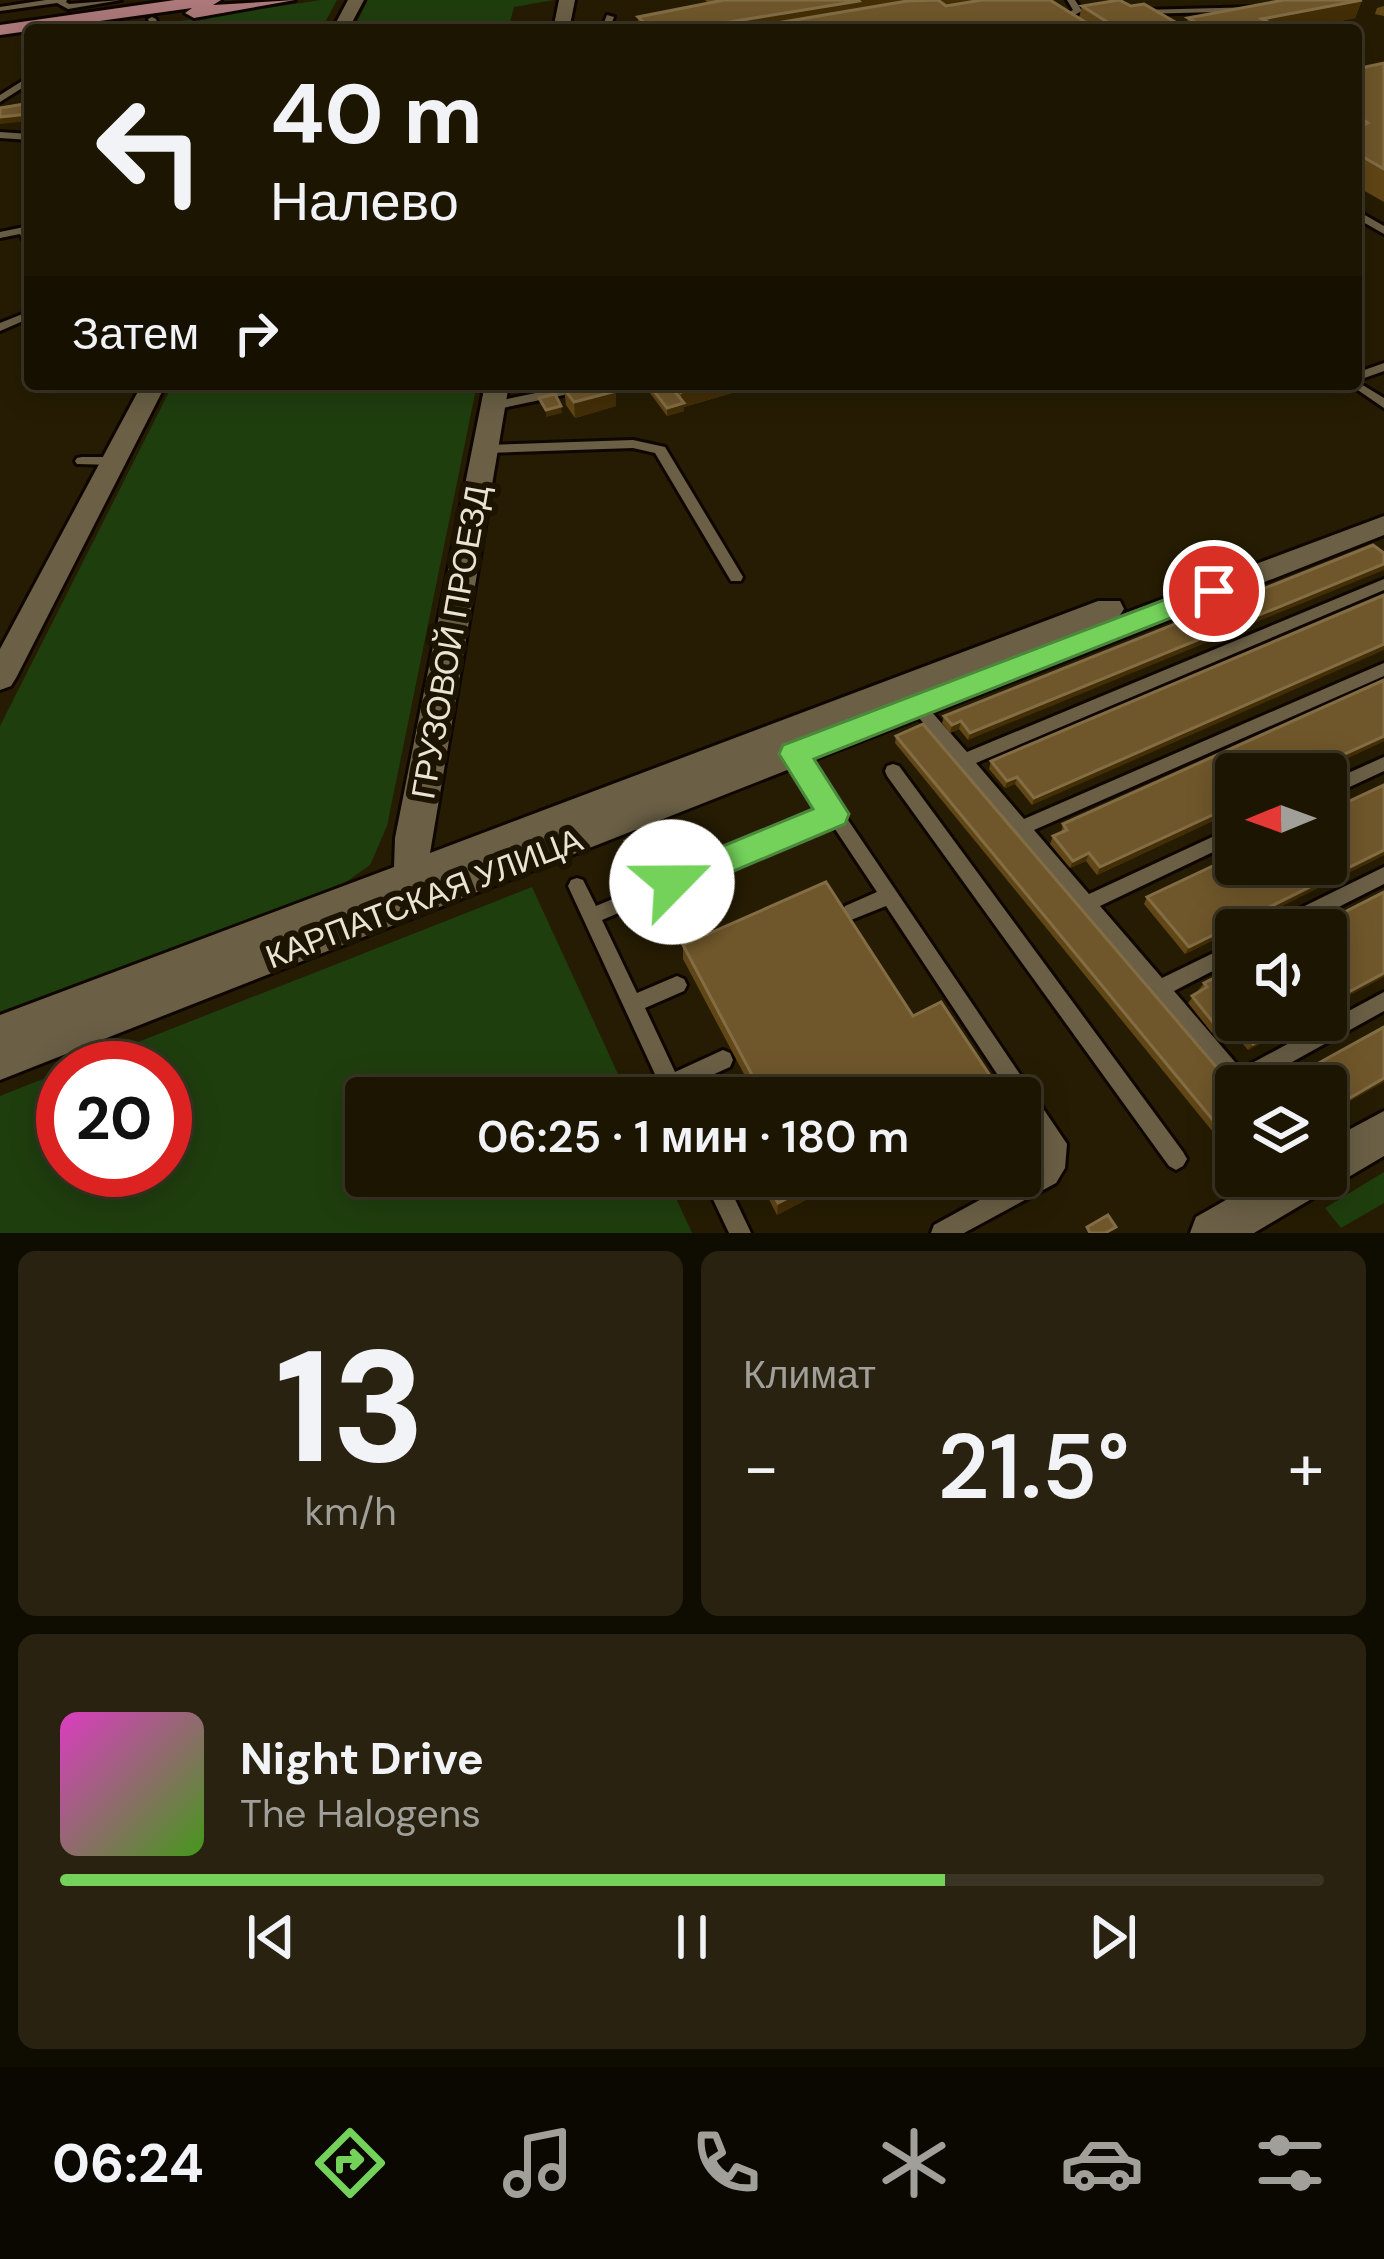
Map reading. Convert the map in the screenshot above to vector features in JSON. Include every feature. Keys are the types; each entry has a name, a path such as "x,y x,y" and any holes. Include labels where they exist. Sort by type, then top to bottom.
{"main road":[{"path":"42,24 212,0"},
{"path":"159,24 286,0"}],"street":[{"path":"0,678 151,390"},
{"name":"ГРУЗОВОЙ ПРОЕЗД","path":"416,888 413,838 495,395"},
{"name":"КАРПАТСКАЯ УЛИЦА","path":"0,1061 416,888 1384,504"},
{"name":"КАРПАТСКАЯ УЛИЦА","path":"0,1034 794,754 1384,525"},
{"path":"1347,1154 1384,1132"},
{"path":"1236,1227 1279,1197"}],"lane":[{"path":"0,9 61,0 68,7 117,0"},
{"path":"1071,0 1078,11"},
{"path":"1136,12 1275,8"},
{"path":"1055,24 1078,11 1097,11"},
{"path":"607,24 610,17"},
{"path":"495,395 513,406 574,390"},
{"path":"485,448 633,444 660,450 736,577"},
{"path":"82,460 114,461"},
{"path":"964,761 1384,584"},
{"path":"1021,828 1384,669"},
{"path":"917,706 1238,1081 1384,1001"},
{"path":"794,754 1056,1144 1054,1168 1048,1175 942,1233"},
{"path":"1347,781 1384,764"},
{"path":"892,770 1176,1160"},
{"path":"592,916 833,814"},
{"path":"1086,904 1215,843"},
{"path":"1316,909 1384,874"},
{"path":"577,886 667,1077"},
{"path":"851,912 888,896"},
{"path":"1159,989 1215,961"},
{"path":"632,1004 677,985"},
{"path":"696,1077 723,1060"},
{"path":"723,1197 740,1233"}],"green space":[{"path":"337,0 324,24 175,24"},
{"path":"368,0 554,0 514,7 510,24 356,24"},
{"path":"170,390 476,390 387,826 370,865 329,894 0,1020 0,726"},
{"path":"532,887 619,1077 345,1077 345,1197 676,1197 692,1233 0,1233 0,1096 36,1082 36,1197 192,1197 192,1041 141,1041"},
{"path":"1384,1172 1384,1203 1341,1228 1325,1208"}],"building":[{"path":"724,0 859,1 717,24 646,24 638,17"},
{"path":"938,0 946,6 982,0 1050,0 1088,24 777,23"},
{"path":"1119,0 1131,6 1144,4 1179,24 1110,24 1082,6"},
{"path":"1284,0 1362,0 1262,19 1272,24 1199,24 1188,18"},
{"path":"1384,63 1384,169 1362,156 1362,126 1368,123 1362,119 1362,68"},
{"path":"24,104 24,115 0,117 0,108"},
{"path":"565,390 616,391 574,402"},
{"path":"653,390 674,390 684,403 667,408"},
{"path":"555,394 561,406 546,410 539,398"},
{"path":"1373,545 1384,553 1384,564 970,733 961,721 952,725 944,716"},
{"path":"1384,595 1384,644 1034,798 1017,777 1007,781 991,761"},
{"path":"1384,680 1384,736 1347,753 1221,753"},
{"path":"923,724 1215,1065 1215,1123 896,736"},
{"path":"1215,756 1215,814 1100,867 1089,853 1073,861 1053,836 1067,830 1063,824"},
{"path":"1384,785 1384,850 1347,868 1347,802"},
{"path":"647,832 656,850 634,859 625,841"},
{"path":"1215,865 1215,885 1314,885 1265,909 1215,909 1215,934 1189,947 1147,897"},
{"path":"826,882 913,1016 941,1002 991,1077 753,1077 683,945"},
{"path":"1384,892 1384,973 1347,993 1347,911"},
{"path":"1215,978 1215,1025 1192,996 1207,987 1204,983"},
{"path":"1384,1027 1384,1078 1347,1100 1347,1065 1315,1065"},
{"path":"1108,1215 1116,1227 1090,1233 1087,1227"}],"route":[{"path":"672,882 833,814 794,754 1214,591"}]}
